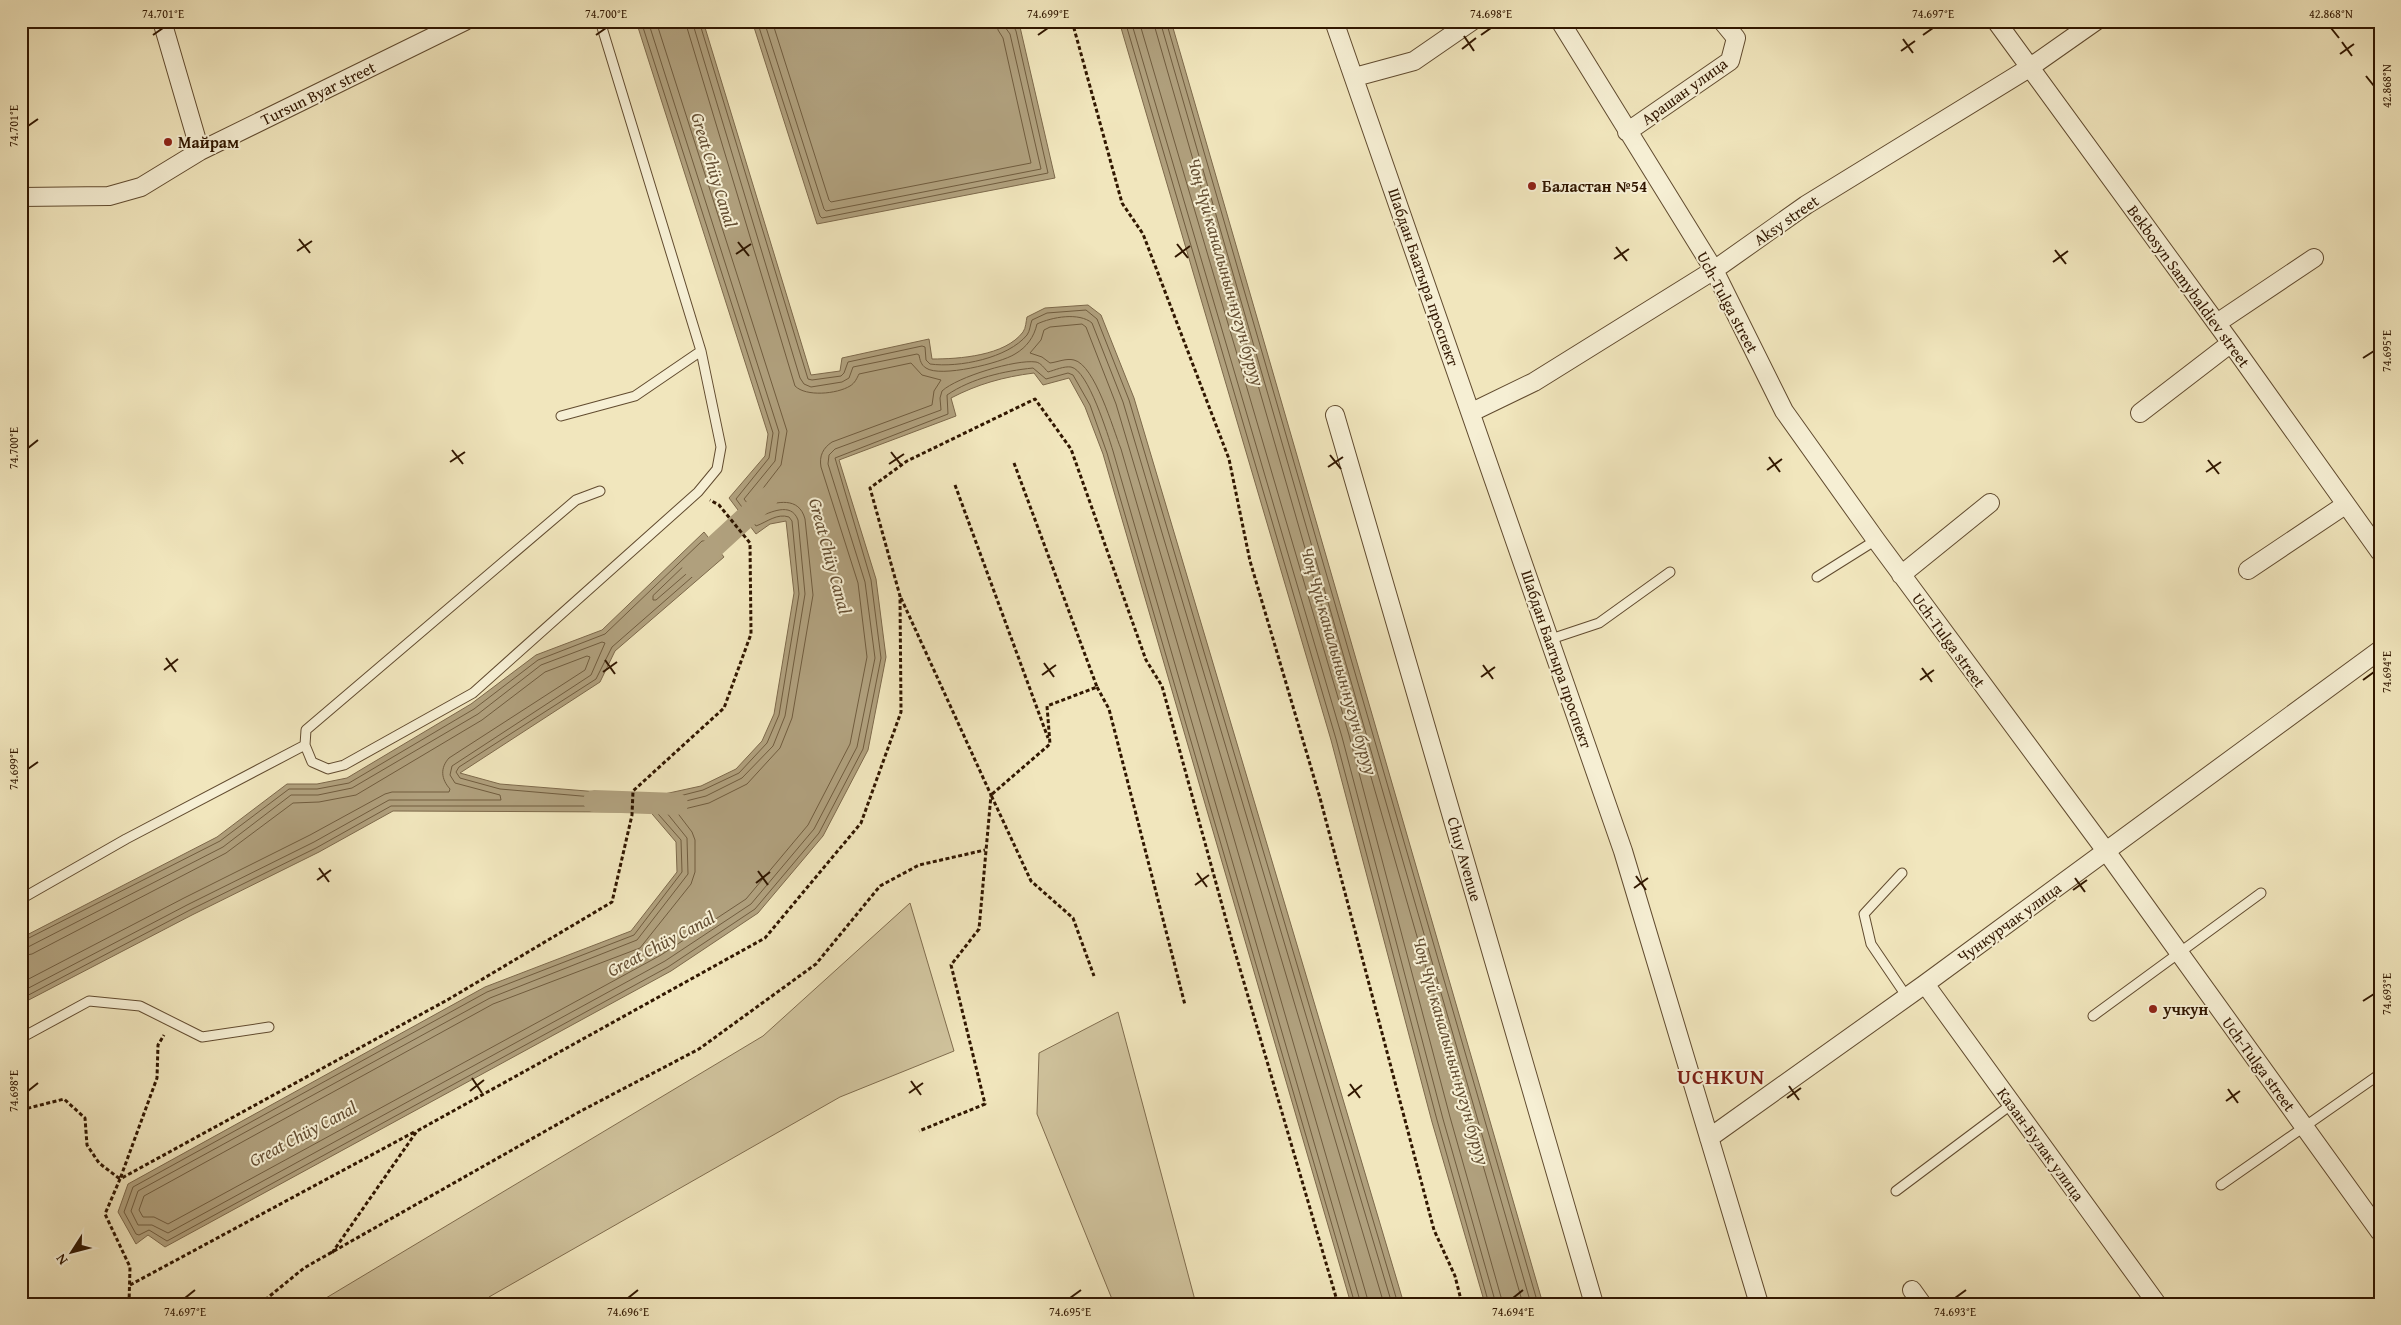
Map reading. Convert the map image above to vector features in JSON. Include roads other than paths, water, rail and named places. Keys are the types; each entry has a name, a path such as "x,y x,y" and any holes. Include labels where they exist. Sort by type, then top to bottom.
{"street":[{"path":"162,21 200,150"},
{"name":"Tursun Byar street","path":"21,197 108,196 141,187 200,150 443,27 465,21"},
{"name":"Шабдан Баатыра проспект","path":"1334,21 1472,412 1623,851 1759,1304"},
{"path":"1355,77 1414,61 1472,21"},
{"name":"Uch-Tulga street","path":"1560,21 1714,270 1784,412 1901,575 2106,851 2380,1232"},
{"name":"Арашан улица","path":"1627,132 1730,61 1736,38 1722,21"},
{"name":"Bekbosyn Samybaldiev street","path":"1996,21 2217,323 2380,552"},
{"name":"Aksy street","path":"1472,412 1534,382 1714,270 1806,205 2029,68 2096,21"},
{"path":"2217,323 2314,258"},
{"path":"2140,413 2231,343"},
{"name":"Chuy Avenue","path":"1335,415 1594,1304"},
{"path":"1901,575 1990,503"},
{"path":"2248,570 2346,505"},
{"name":"Чункурчак улица","path":"1709,1138 1925,984 2380,650"},
{"name":"Казан-Булак улица","path":"1925,984 2157,1304"}],"lane":[{"path":"600,21 701,351 721,447 717,468 698,492 473,693 344,764 328,769 312,762 305,745 306,730 576,500 600,491"},
{"path":"561,416 635,396 701,351"},
{"path":"1817,577 1876,540"},
{"path":"1550,639 1599,623 1670,572"},
{"path":"21,899 126,839 305,745"},
{"path":"1902,873 1864,914 1871,944 1907,997"},
{"path":"2093,1016 2261,893"},
{"path":"21,1038 89,1002 140,1006 202,1036 269,1028"},
{"path":"2221,1184 2380,1074"},
{"path":"1896,1191 2012,1104"}],"water":[{"path":"636,21 703,21 811,375 840,371 842,358 929,339 932,359 968,357 993,351 1015,340 1023,332 1027,317 1045,308 1088,305 1101,315 1134,398 1404,1304 1351,1304 1103,454 1085,407 1069,378 1043,385 1034,373 991,382 961,393 951,398 956,416 839,460 876,579 886,657 868,750 823,836 758,913 671,971 165,1247 148,1235 136,1244 118,1212 128,1184 485,987 631,931 677,872 676,842 647,808 646,798 701,786 736,769 762,741 774,714 794,593 786,521 770,524 756,534 729,498 765,456 768,434"},
{"path":"752,21 1013,21 1020,27 1055,178 817,224"},
{"name":"Чоң Чүй каналынын нугун буруу","path":"1119,21 1171,21 1543,1304 1485,1304 1432,1122 1331,740"},
{"path":"704,532 724,557 615,651 600,682 460,773 500,784 624,794 623,812 393,811 319,852 192,915 21,1004 21,938 217,837 287,784 317,784 347,778 471,704 536,655 602,630"}],"waterway":[{"name":"Great Chüy Canal","path":"693,566 767,498"},
{"path":"594,801 677,804"}],"place":[{"name":"Майрам","path":"168,142"},
{"name":"Баластан №54","path":"1532,186"},
{"name":"учкун","path":"2153,1009"}],"district":[{"name":"UCHKUN","path":"1721,1077"}]}
